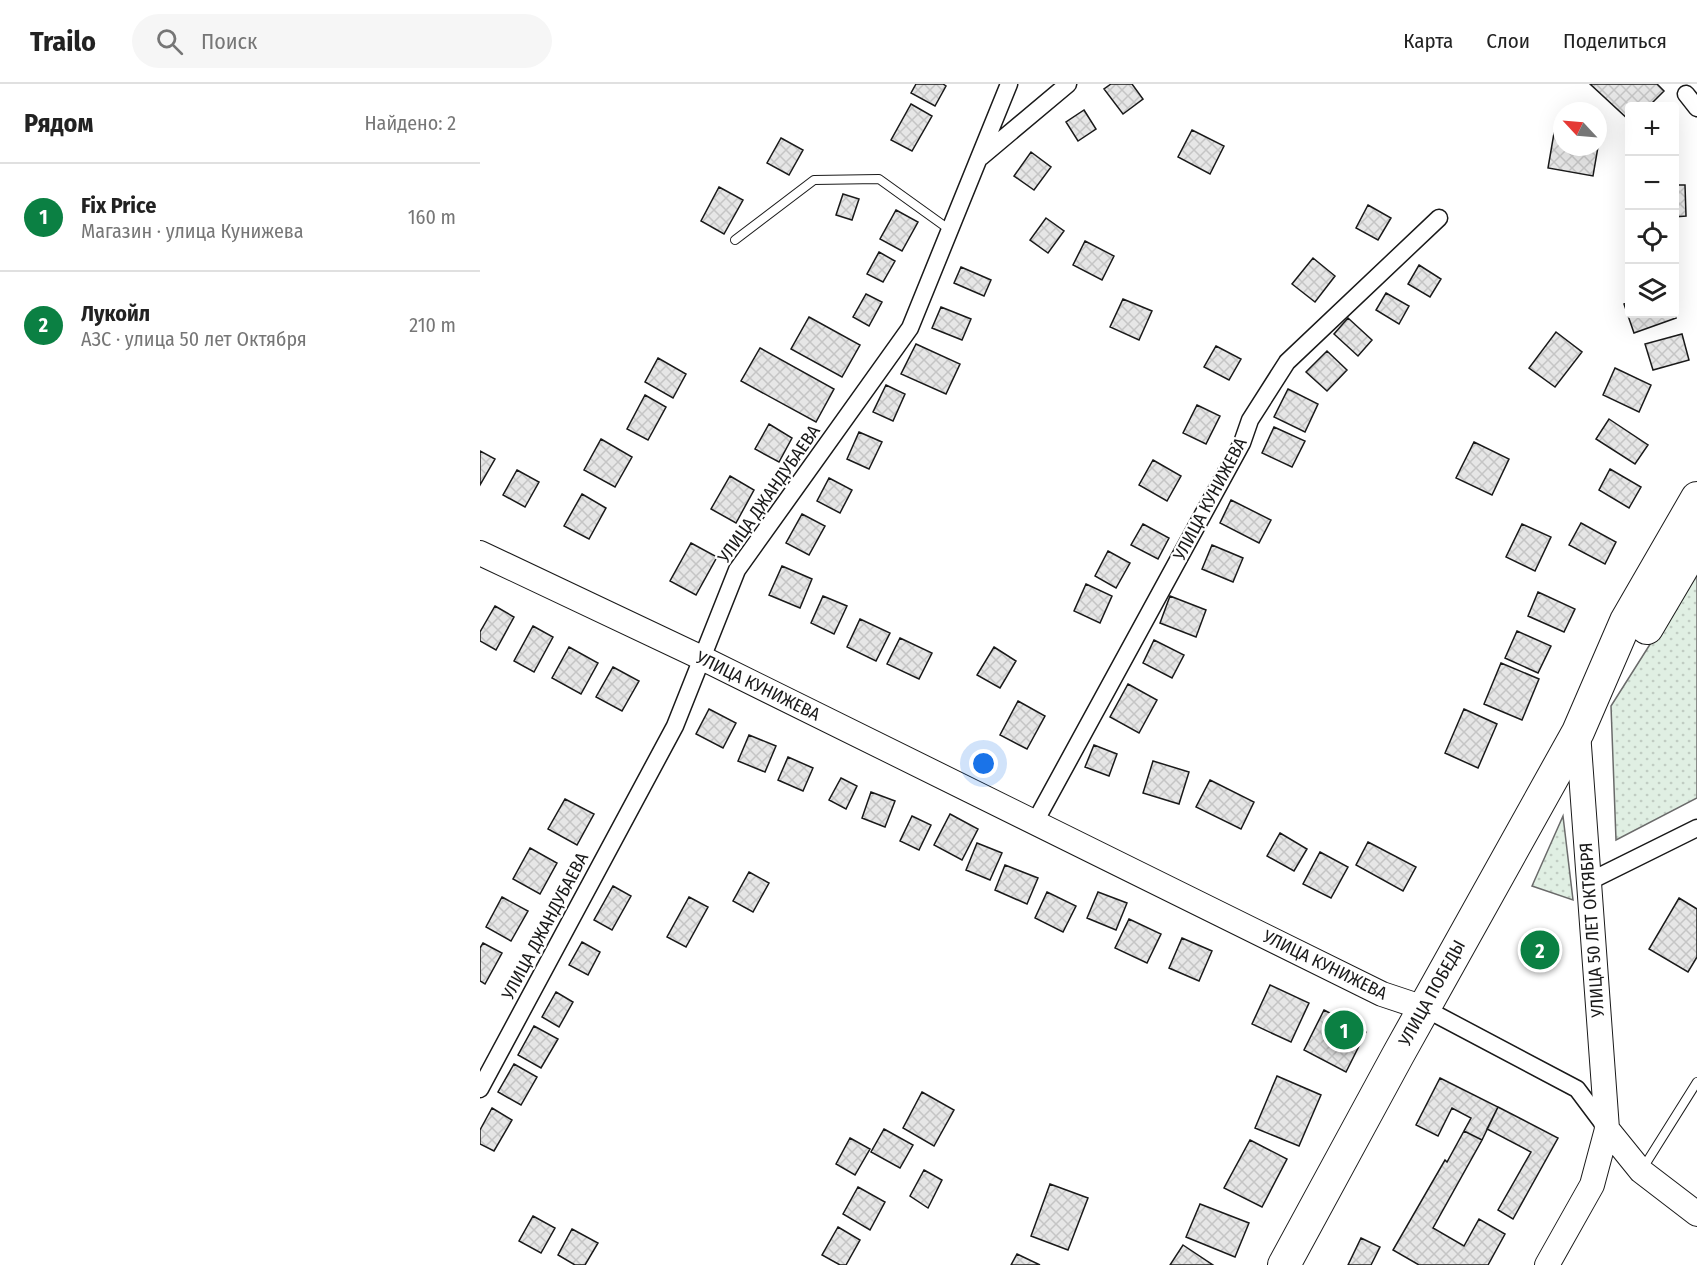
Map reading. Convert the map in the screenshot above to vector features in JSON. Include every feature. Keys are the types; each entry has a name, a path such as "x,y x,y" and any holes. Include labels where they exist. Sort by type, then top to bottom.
{"highway":[{"name":"УЛИЦА ПОБЕДЫ","path":"1580,728 1626,621 1697,498"},
{"name":"УЛИЦА ПОБЕДЫ","path":"1284,1265 1580,728 1646,630 1697,543"}],"street":[{"name":"УЛИЦА ДЖАНДУБАЕВА","path":"480,1089 675,726 737,570 910,328 1009,84"},
{"path":"978,159 1068,84"},
{"path":"1686,94 1697,108"},
{"name":"УЛИЦА КУНИЖЕВА","path":"1035,822 1242,443 1250,420 1287,362 1439,218"},
{"name":"УЛИЦА КУНИЖЕВА","path":"480,553 702,658 1382,994 1424,1008"},
{"name":"УЛИЦА 50 ЛЕТ ОКТЯБРЯ","path":"1547,1265 1592,1185 1606,1129 1588,882 1580,728"},
{"path":"1588,882 1697,828"},
{"path":"1424,1008 1577,1089 1641,1171 1697,1214"}],"lane":[{"path":"735,240 814,180 879,179 950,230"},
{"path":"1641,1171 1697,1082"}],"green space":[{"path":"1697,570 1697,798 1616,840 1611,706"},
{"path":"1563,816 1573,900 1532,886"}],"building":[{"path":"916,84 946,86 935,106 911,93"},
{"path":"1111,84 1132,84 1143,99 1123,114 1104,89"},
{"path":"1590,84 1657,84 1664,91 1653,102 1625,102 1625,116"},
{"path":"911,104 932,116 912,151 891,140"},
{"path":"1084,110 1096,129 1078,141 1066,122"},
{"path":"1192,130 1224,146 1210,174 1178,157"},
{"path":"781,138 803,150 789,175 767,163"},
{"path":"1553,139 1553,156 1596,156 1593,176 1548,168"},
{"path":"1031,152 1051,167 1034,190 1014,176"},
{"path":"1679,185 1685,185 1686,216 1679,217"},
{"path":"719,187 743,200 724,234 701,221"},
{"path":"843,194 859,199 852,220 836,215"},
{"path":"1368,205 1391,218 1378,240 1356,228"},
{"path":"896,210 918,222 902,251 880,239"},
{"path":"1046,218 1064,231 1048,253 1030,240"},
{"path":"1085,241 1114,256 1102,280 1073,265"},
{"path":"879,252 895,261 883,282 867,274"},
{"path":"1313,258 1335,276 1315,302 1292,284"},
{"path":"1419,265 1441,279 1430,297 1408,284"},
{"path":"961,267 991,280 984,296 954,283"},
{"path":"1386,293 1409,306 1399,324 1376,310"},
{"path":"866,294 882,302 869,326 853,317"},
{"path":"1123,299 1152,311 1139,340 1110,327"},
{"path":"941,307 971,319 962,340 932,328"},
{"path":"809,317 860,345 842,377 791,349"},
{"path":"1348,318 1372,340 1358,356 1334,334"},
{"path":"1629,318 1676,318 1634,333"},
{"path":"1556,332 1582,352 1555,387 1529,368"},
{"path":"1682,334 1689,360 1653,370 1645,344"},
{"path":"916,344 960,364 946,394 901,374"},
{"path":"1216,346 1241,359 1229,380 1204,367"},
{"path":"760,348 834,389 816,422 741,381"},
{"path":"1327,351 1347,370 1327,391 1306,372"},
{"path":"658,358 686,374 673,398 645,382"},
{"path":"1615,368 1651,385 1639,412 1603,395"},
{"path":"886,385 905,394 893,421 873,412"},
{"path":"1288,389 1318,404 1305,432 1274,417"},
{"path":"645,395 666,407 648,440 627,429"},
{"path":"1197,405 1220,416 1206,444 1183,433"},
{"path":"1609,419 1648,445 1635,464 1596,439"},
{"path":"769,424 792,438 779,462 755,449"},
{"path":"1274,427 1305,441 1292,467 1262,453"},
{"path":"859,432 882,442 869,469 847,459"},
{"path":"601,439 632,457 615,487 584,470"},
{"path":"1474,442 1509,459 1492,495 1456,478"},
{"path":"480,451 495,459 480,485"},
{"path":"1153,460 1181,476 1167,501 1139,485"},
{"path":"1610,469 1641,487 1629,508 1599,490"},
{"path":"517,470 539,482 525,507 503,495"},
{"path":"730,476 754,490 736,523 711,509"},
{"path":"829,478 852,490 840,513 817,501"},
{"path":"582,494 606,508 589,539 564,526"},
{"path":"1231,500 1271,520 1259,543 1220,523"},
{"path":"802,514 825,526 809,555 786,543"},
{"path":"1581,523 1616,542 1605,564 1569,545"},
{"path":"1143,524 1169,538 1158,559 1131,545"},
{"path":"1522,524 1551,537 1535,571 1506,557"},
{"path":"691,543 717,557 696,595 670,581"},
{"path":"1212,545 1243,558 1233,582 1202,569"},
{"path":"1108,551 1130,563 1116,588 1095,576"},
{"path":"782,566 812,579 800,608 769,595"},
{"path":"1086,584 1112,596 1100,623 1074,611"},
{"path":"1538,592 1575,609 1564,632 1528,616"},
{"path":"823,596 847,606 834,634 811,623"},
{"path":"1170,596 1206,610 1196,637 1160,623"},
{"path":"495,606 514,617 496,650 480,641 480,632"},
{"path":"860,619 890,633 876,661 847,647"},
{"path":"533,626 553,637 534,672 514,661"},
{"path":"1517,631 1551,646 1538,673 1505,658"},
{"path":"900,638 932,653 919,679 887,664"},
{"path":"1154,640 1184,655 1172,678 1143,663"},
{"path":"569,647 598,663 581,694 552,678"},
{"path":"994,647 1016,661 1000,688 977,675"},
{"path":"1501,663 1539,679 1522,720 1484,704"},
{"path":"613,667 639,681 622,711 596,697"},
{"path":"1128,684 1157,700 1139,733 1110,717"},
{"path":"1018,701 1045,716 1027,749 1000,735"},
{"path":"709,709 736,723 723,748 696,734"},
{"path":"1464,709 1497,724 1478,768 1445,753"},
{"path":"749,735 776,746 765,772 738,761"},
{"path":"1094,745 1117,754 1109,776 1085,767"},
{"path":"788,757 813,768 803,791 778,780"},
{"path":"1153,761 1189,772 1179,804 1143,793"},
{"path":"841,778 857,786 846,809 829,800"},
{"path":"1210,780 1254,802 1241,829 1196,807"},
{"path":"871,792 895,801 885,827 862,818"},
{"path":"565,799 594,814 577,845 548,829"},
{"path":"950,814 978,829 962,860 934,845"},
{"path":"912,816 931,825 919,850 900,841"},
{"path":"1280,833 1307,849 1294,871 1267,856"},
{"path":"1368,842 1416,867 1403,891 1356,865"},
{"path":"977,843 1002,853 990,880 966,870"},
{"path":"530,848 557,863 540,894 513,879"},
{"path":"1320,852 1348,867 1331,898 1303,884"},
{"path":"1005,865 1038,878 1027,904 995,890"},
{"path":"749,872 769,883 753,912 733,901"},
{"path":"613,886 631,896 612,930 594,920"},
{"path":"1047,892 1076,906 1063,932 1035,918"},
{"path":"1098,892 1127,903 1116,930 1087,918"},
{"path":"502,897 528,911 511,941 486,927"},
{"path":"689,897 708,907 686,947 667,937"},
{"path":"1679,898 1697,909 1697,957 1688,972 1649,949"},
{"path":"1129,919 1161,934 1147,963 1115,948"},
{"path":"1182,938 1212,951 1199,981 1169,968"},
{"path":"582,942 600,952 588,975 569,965"},
{"path":"483,943 502,953 485,984 480,981 480,948"},
{"path":"1270,985 1309,1003 1291,1042 1252,1024"},
{"path":"556,992 573,1002 559,1027 542,1017"},
{"path":"1324,1010 1366,1032 1346,1072 1304,1050"},
{"path":"534,1026 558,1039 541,1068 518,1055"},
{"path":"514,1064 537,1077 521,1105 498,1092"},
{"path":"1277,1076 1321,1095 1299,1146 1255,1128"},
{"path":"1440,1078 1498,1107 1482,1140 1464,1131 1471,1118 1452,1108 1438,1136 1416,1125"},
{"path":"922,1092 954,1110 934,1146 903,1128"},
{"path":"1498,1107 1558,1138 1513,1219 1498,1210 1531,1152 1487,1129"},
{"path":"492,1108 512,1120 494,1151 480,1144 480,1130"},
{"path":"884,1129 913,1145 900,1168 871,1152"},
{"path":"1464,1131 1482,1140 1433,1228 1464,1246 1479,1219 1505,1234 1488,1265 1419,1265 1393,1250"},
{"path":"850,1138 870,1149 855,1175 836,1164"},
{"path":"1250,1140 1287,1159 1262,1207 1224,1188"},
{"path":"924,1170 942,1180 928,1208 910,1196"},
{"path":"1050,1184 1088,1198 1068,1250 1031,1236"},
{"path":"858,1187 885,1202 870,1230 843,1214"},
{"path":"1200,1204 1249,1223 1235,1257 1186,1237"},
{"path":"533,1216 555,1228 541,1253 519,1241"},
{"path":"838,1227 860,1240 846,1265 840,1265 822,1255"},
{"path":"572,1229 598,1243 585,1265 575,1265 558,1255"},
{"path":"1361,1238 1380,1247 1371,1265 1348,1265"},
{"path":"1183,1245 1213,1265 1170,1265"},
{"path":"1017,1254 1040,1265 1011,1265"}],"place":[{"name":"Лукойл","path":"1540,950"},
{"name":"Fix Price","path":"1344,1030"}]}
